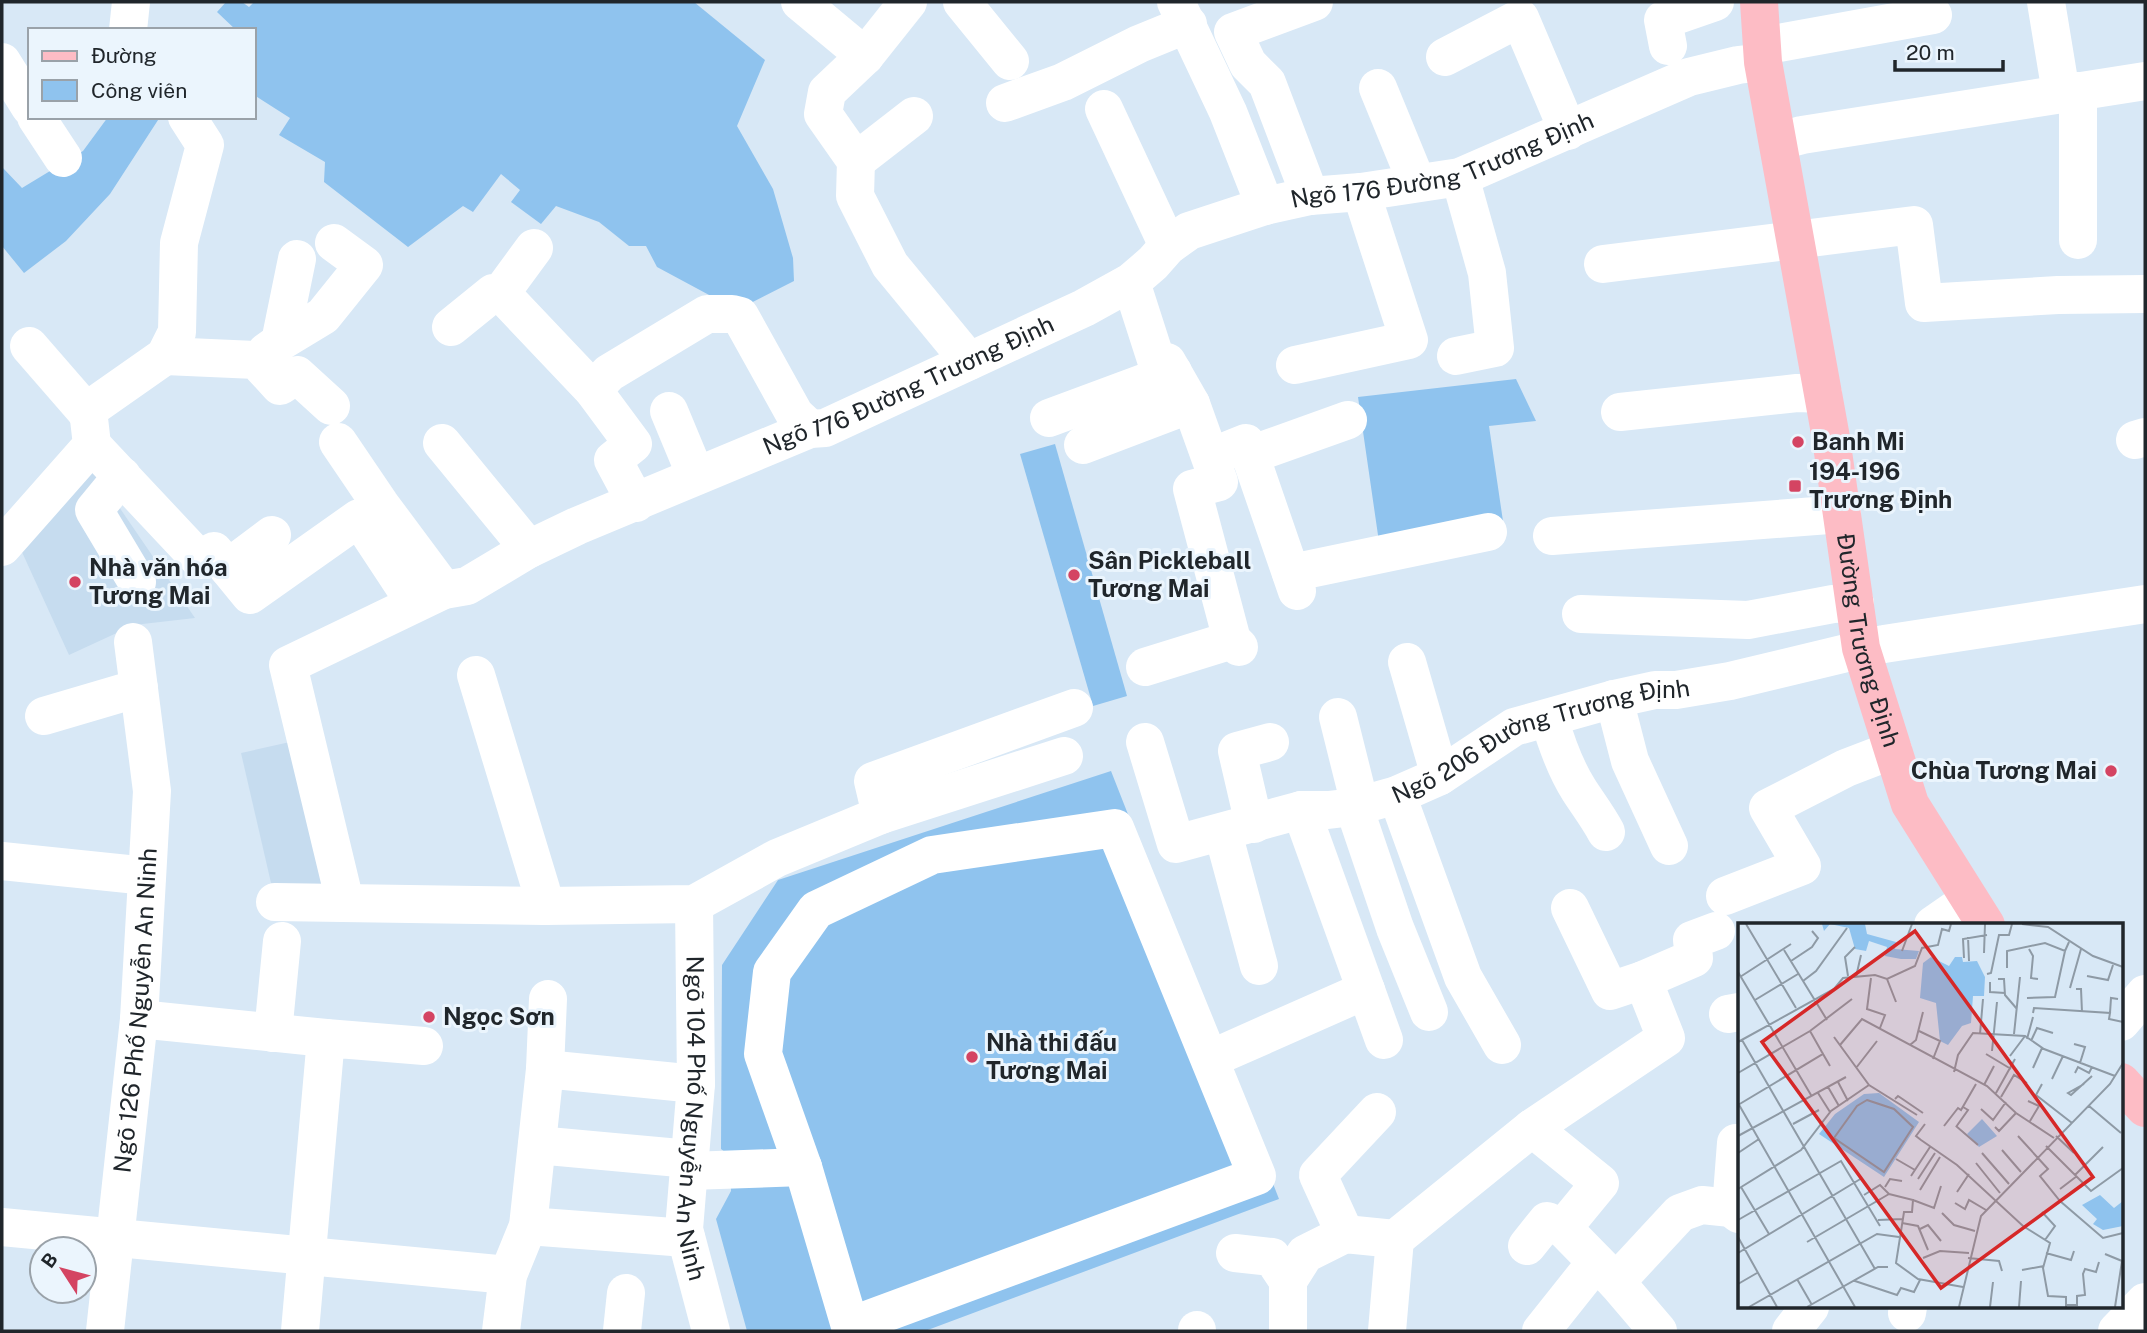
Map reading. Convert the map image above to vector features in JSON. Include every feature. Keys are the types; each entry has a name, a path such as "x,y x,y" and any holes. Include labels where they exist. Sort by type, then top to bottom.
{"main road":[{"name":"Đường Trương Định","path":"1759,2 1763,54 1823,394 1861,648 1910,804 1978,913"},
{"path":"2122,1083 2145,1108"}],"street":[{"path":"128,28 131,2"},
{"path":"800,2 865,56"},
{"path":"908,2 865,56 827,92 823,114 856,161 855,196 890,265 969,361"},
{"path":"962,2 1010,61"},
{"path":"1668,47 1664,20 1715,2"},
{"path":"2046,2 2070,92 2078,240"},
{"path":"1298,4 1233,32 1248,64 1267,83 1310,197"},
{"path":"1005,103 1063,82 1139,44 1182,13 1228,113 1265,206"},
{"name":"Ngõ 176 Đường Trương Định","path":"345,902 288,665 577,526 810,429 825,428 1084,308 1131,282 1168,246 1189,231 1265,206 1310,197 1460,177 1689,77 1738,65 1763,54 1933,15"},
{"path":"1445,57 1520,18 1568,131"},
{"path":"2,62 28,104"},
{"path":"1779,141 1815,132 2145,81"},
{"path":"1378,88 1417,183"},
{"path":"1104,109 1168,246"},
{"path":"856,161 914,116"},
{"path":"37,119 62,158"},
{"path":"8,525 90,430 88,410 165,356 177,332 179,243 207,129"},
{"path":"1456,356 1495,348 1487,273 1460,177"},
{"path":"1295,365 1409,340 1361,192"},
{"path":"1602,264 1914,225 1924,303 2058,295 2145,294"},
{"path":"165,356 268,351 323,316 364,265 334,243"},
{"path":"502,293 534,248"},
{"path":"297,259 268,351 280,386 297,375 334,424 380,504 442,593"},
{"path":"1131,282 1157,366 1167,362 1182,388 1219,482 1192,489 1235,644 1145,667"},
{"path":"451,327 493,293 502,293 593,390 633,444 613,460 636,503"},
{"path":"695,293 732,314"},
{"path":"593,390 610,373 707,314 732,314 740,316 795,415 810,429"},
{"path":"773,322 793,369 780,387"},
{"path":"29,346 122,476 200,560 214,551 250,596 359,518 442,593"},
{"path":"1058,428 1182,388"},
{"path":"1620,412 1797,393 1823,394"},
{"path":"669,411 696,476"},
{"path":"1251,455 1348,420"},
{"path":"1211,457 1246,443 1294,582 1488,532"},
{"path":"440,448 529,549"},
{"path":"122,476 94,510 137,582"},
{"path":"1552,536 1842,514"},
{"path":"228,568 272,535"},
{"path":"1581,614 1748,620 1833,604 1855,603"},
{"name":"Ngõ 206 Đường Trương Định","path":"1145,742 1176,844 1301,810 1357,806 1397,794 1440,776 1514,727 1614,699 1655,690 1676,690 1730,681 1840,656 1861,648 2145,604"},
{"name":"Ngõ 126 Phố Nguyễn An Ninh","path":"105,1331 139,1019 152,791 133,642"},
{"path":"1408,662 1440,776"},
{"path":"476,675 545,906"},
{"path":"44,716 139,688"},
{"path":"1614,699 1630,761 1670,846"},
{"path":"881,815 873,780 1074,708"},
{"path":"1338,717 1357,806 1395,928 1429,1012"},
{"path":"1549,718 1556,743 1577,788 1606,832"},
{"path":"1259,966 1239,829 1237,751 1270,742"},
{"path":"1570,908 1610,991 1694,958 1692,940 1721,914 1802,866 1768,808 1846,768 1893,750"},
{"path":"275,902 545,906 694,904 777,858 881,815 1064,755"},
{"path":"1397,794 1463,977 1502,1045"},
{"path":"1301,810 1384,1040"},
{"path":"1115,828 1257,1176 850,1326 803,1167 763,1054 772,972 816,910 932,855 1115,828"},
{"path":"2,861 147,876"},
{"name":"Ngõ 104 Phố Nguyễn An Ninh","path":"694,904 696,1084 684,1229 711,1331"},
{"path":"1940,923 1978,913"},
{"path":"273,1032 282,941"},
{"path":"1288,1331 1288,1281 1305,1254 1345,1234 1395,1239 1532,1128 1666,1038 1643,980"},
{"path":"1226,1052 1366,990"},
{"path":"2122,1021 2145,994"},
{"path":"501,1331 508,1275 528,1226 545,1069 548,999"},
{"path":"139,1019 424,1046"},
{"path":"300,1331 326,1038"},
{"path":"545,1069 696,1084"},
{"path":"1345,1234 1318,1175 1377,1112"},
{"path":"1532,1128 1600,1183 1563,1228"},
{"path":"1541,1331 1606,1272 1680,1213 1702,1205 1735,1211 1738,1143"},
{"path":"537,1145 690,1165 803,1167"},
{"path":"1527,1246 1547,1221 1563,1228 1658,1331"},
{"path":"528,1226 686,1238"},
{"path":"2,1227 508,1275"},
{"path":"1387,1331 1395,1239"},
{"path":"1235,1253 1272,1257 1288,1281"},
{"path":"622,1331 626,1293"},
{"path":"1774,1331 1792,1308"},
{"path":"1791,1331 1809,1308"}],"shaded area":[{"path":"91,466 195,618 134,625 69,655 16,539"},
{"path":"299,740 339,897 274,896 241,753"}],"green space":[{"path":"226,2 242,2 249,7 254,2 694,2 765,60 737,126 773,189 793,258 794,281 737,310 657,267 646,246 629,246 599,222 556,206 541,224 511,202 520,190 501,174 473,212 463,206 408,247 324,182 325,162 279,135 290,118 256,96 256,28 234,28 217,12"},
{"path":"107,119 159,119 110,194 66,241 24,273 2,246 2,167 22,188 83,151"},
{"path":"1516,379 1536,421 1489,426 1504,528 1379,542 1358,397"},
{"name":"Sân Pickleball Tương Mai","path":"1055,444 1127,696 1093,706 1020,454"},
{"name":"Nhà thi đấu Tương Mai","path":"1111,771 1279,1199 925,1331 747,1331 716,1219 731,1191 730,1156 721,1149 722,965 778,880"}],"place":[{"name":"Banh Mi","path":"1798,442"},
{"name":"194-196 Trương Định","path":"1795,486"},
{"name":"Sân Pickleball Tương Mai","path":"1074,575"},
{"name":"Nhà văn hóa Tương Mai","path":"75,582"},
{"name":"Chùa Tương Mai","path":"2111,771"},
{"name":"Ngọc Sơn","path":"429,1017"},
{"name":"Nhà thi đấu Tương Mai","path":"972,1057"}]}
